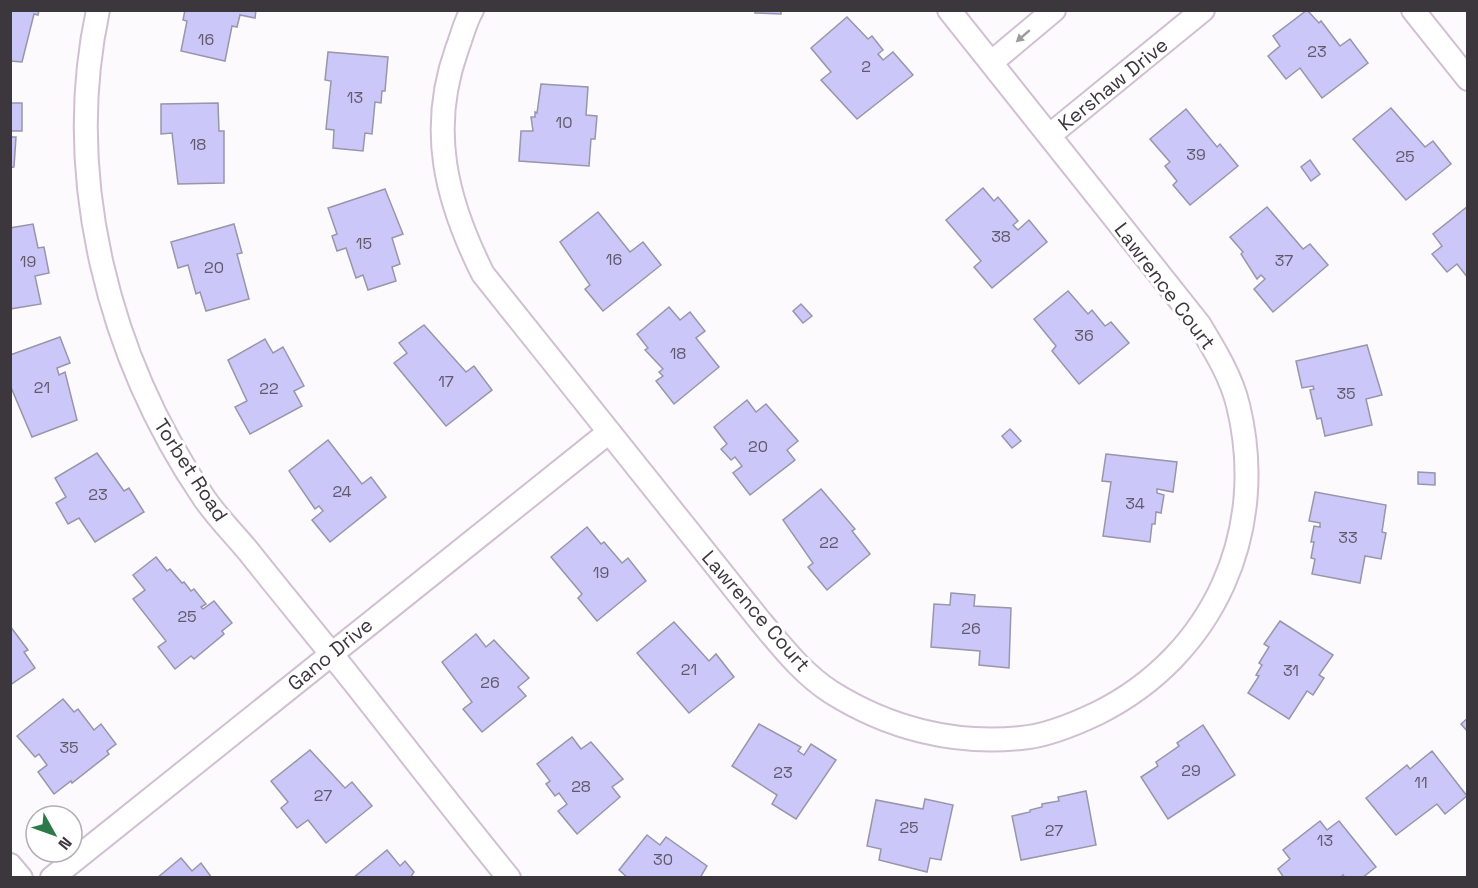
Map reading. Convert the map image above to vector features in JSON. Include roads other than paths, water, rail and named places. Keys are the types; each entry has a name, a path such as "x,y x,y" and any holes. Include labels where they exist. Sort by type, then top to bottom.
{"street":[{"name":"Torbet Road","path":"98,10 89,76 87,141 91,206 99,257 132,363 154,413 205,499 509,878"},
{"name":"Lawrence Court","path":"472,10 449,70 441,123 447,178 461,231 483,274 800,668 831,692 869,713 917,731 967,740 1023,738 1077,724 1125,700 1167,666 1201,627 1225,583 1240,538 1247,493 1245,446 1238,404 1220,361 1199,324 950,10"},
{"path":"992,62 1054,10"},
{"name":"Kershaw Drive","path":"1050,135 1203,10"},
{"path":"1413,10 1467,79"},
{"name":"Gano Drive","path":"52,878 609,432"},
{"path":"10,865 21,878"}]}
